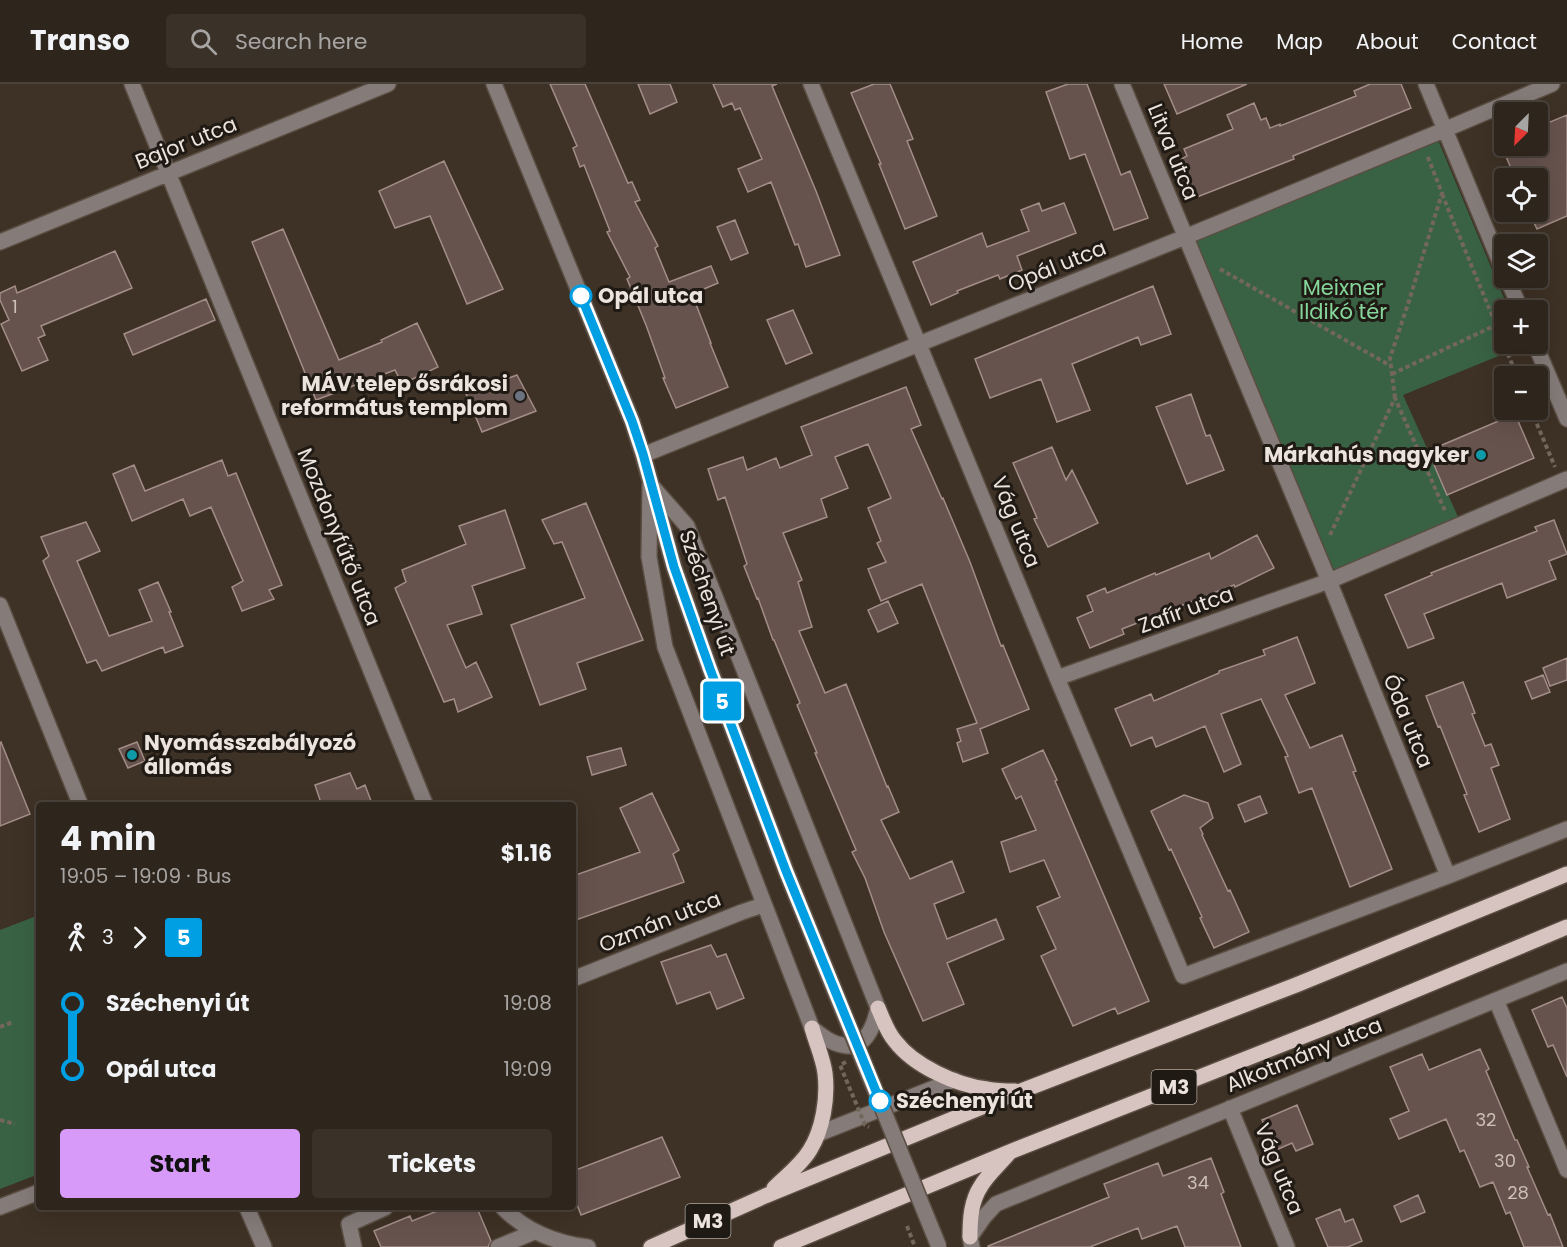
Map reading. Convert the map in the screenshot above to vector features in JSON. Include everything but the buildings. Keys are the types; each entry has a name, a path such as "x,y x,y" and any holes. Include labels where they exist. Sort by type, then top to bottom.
{"main road":[{"name":"M3","path":"651,1247 765,1196 1021,1092 1296,985 1567,874"},
{"name":"M3","path":"781,1247 1012,1151 1329,1026 1567,927"},
{"path":"878,1008 894,1040 910,1057 931,1071 986,1089 1021,1092"},
{"path":"765,1196 809,1152 818,1134 826,1088 825,1072 812,1028"},
{"path":"971,1242 970,1216 973,1203 981,1186 1012,1151"}],"street":[{"name":"Mozdonyfűtő utca","path":"132,84 424,802"},
{"name":"Bajor utca","path":"0,242 388,84"},
{"name":"Széchenyi út","path":"494,84 627,410 643,454 674,567 786,871 939,1247"},
{"name":"Vág utca","path":"812,84 1057,678 1183,976 1448,876"},
{"name":"Litva utca","path":"1122,84 1185,237"},
{"path":"1426,84 1494,248"},
{"path":"1552,84 1185,237 1329,581 1564,480"},
{"name":"Opál utca","path":"643,454 1185,237"},
{"path":"1539,354 1567,419"},
{"path":"650,484 687,526 878,1008 870,1033 854,1046 836,1043 812,1028 665,647 649,557 650,484"},
{"name":"Zafír utca","path":"1057,678 1329,581"},
{"name":"Óda utca","path":"1329,581 1448,876"},
{"path":"0,605 79,802"},
{"path":"1448,876 1567,829"},
{"name":"Ozmán utca","path":"576,978 763,905"},
{"name":"Alkotmány utca","path":"971,1242 984,1216 996,1204 1567,971"},
{"path":"1496,1000 1567,1170"},
{"path":"818,1134 954,1080"},
{"name":"Vág utca","path":"1230,1108 1287,1247"},
{"path":"0,1207 36,1193"},
{"path":"248,1210 264,1247"},
{"path":"354,1247 349,1224 380,1210"},
{"path":"505,1210 534,1232 569,1245 588,1247"},
{"path":"498,1247 534,1232"}],"path":[{"path":"1421,139 1494,320"},
{"path":"1442,193 1390,358 1395,398 1452,528"},
{"path":"1218,276 1213,265 1391,366"},
{"path":"1392,374 1494,326"},
{"path":"1325,525 1329,536 1395,398"},
{"path":"1536,420 1564,480"},
{"path":"0,1027 13,1022"},
{"path":"0,1120 15,1124"},
{"path":"907,1226 915,1247"}],"green space":[{"name":"Meixner Ildikó tér","path":"1438,140 1494,274 1494,288 1500,288 1505,300 1494,300 1494,354 1503,354 1403,395 1459,519 1334,570 1194,241"},
{"path":"36,916 36,1175 0,1189 0,930"}],"bus line":[{"name":"5","path":"581,296 632,421 674,567 710,669 786,871 880,1101"}],"place":[{"name":"Opál utca","path":"581,296"},
{"name":"MÁV telep ősrákosi református templom","path":"520,396"},
{"name":"Márkahús nagyker","path":"1481,455"},
{"name":"Nyomásszabályozó állomás","path":"132,755"},
{"name":"Széchenyi út","path":"880,1101"}]}
